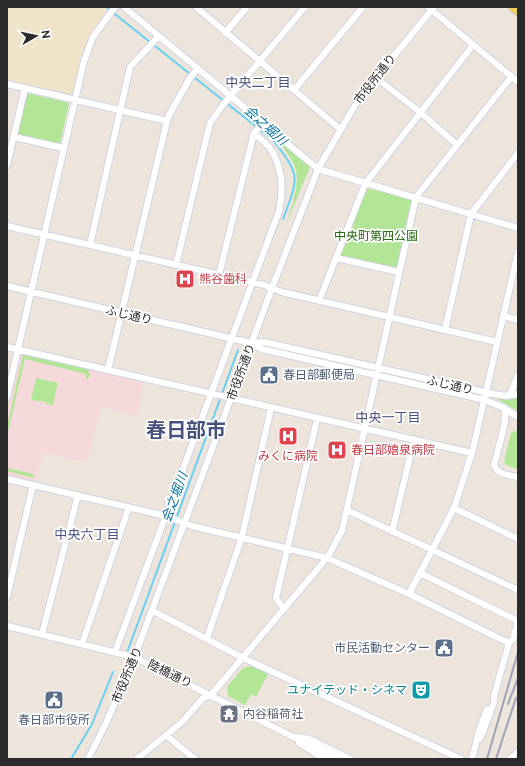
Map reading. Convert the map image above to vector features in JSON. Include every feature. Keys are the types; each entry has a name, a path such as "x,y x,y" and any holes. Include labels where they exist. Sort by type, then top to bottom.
{"main road":[{"path":"513,7 518,11"}],"street":[{"path":"7,397 63,148 88,47 98,29 114,7"},
{"path":"124,7 197,70 318,169 518,228"},
{"path":"196,7 340,129"},
{"path":"225,33 247,7"},
{"path":"176,265 210,123 222,106 305,7"},
{"path":"294,90 363,7"},
{"path":"431,8 518,82"},
{"name":"市役所通り","path":"88,759 107,721 131,656 152,610 182,522 249,342 272,288 318,169 340,129 375,77 431,8"},
{"path":"90,245 130,67 158,37"},
{"path":"319,301 365,184 473,45"},
{"path":"108,370 167,121 190,78 197,70"},
{"path":"138,759 182,722 203,698 212,695 327,558 342,531 416,197 512,76"},
{"path":"375,77 420,112 457,145"},
{"path":"7,84 167,121"},
{"path":"7,165 25,88"},
{"path":"219,275 255,132 262,124"},
{"path":"117,652 255,283 279,211 284,191 282,176 270,148 255,132"},
{"path":"14,137 63,148"},
{"path":"444,330 471,214 518,153"},
{"path":"7,226 264,285 319,301 497,342"},
{"path":"409,594 454,508 472,453 518,252"},
{"path":"336,258 399,272"},
{"name":"ふじ通り","path":"7,286 234,339 249,342 264,342 507,396"},
{"path":"503,316 518,320"},
{"name":"ふじ通り","path":"249,342 262,349 484,400 504,408 518,417"},
{"path":"7,347 317,419 364,428 472,453"},
{"path":"507,396 516,385 518,375"},
{"path":"507,396 518,394"},
{"path":"207,638 242,537 271,408"},
{"path":"504,408 506,411 505,420 494,465 496,470 500,473 518,477"},
{"path":"284,609 276,598 317,419"},
{"path":"392,532 414,440"},
{"path":"7,479 168,516 182,522 327,558 409,594 509,643"},
{"path":"7,597 33,485"},
{"path":"42,634 78,495"},
{"path":"82,644 129,507"},
{"path":"454,508 518,539"},
{"path":"347,510 518,590"},
{"path":"420,573 518,621 513,639 509,643 494,696 479,730 478,740 472,759"},
{"path":"152,610 242,658 461,759"},
{"name":"陸橋通り","path":"7,626 131,656 212,695 337,759"},
{"path":"167,736 195,759"},
{"path":"290,736 307,750 325,759"},
{"path":"290,736 309,739 350,759"},
{"path":"510,759 518,752"}],"shaded area":[{"path":"7,7 104,7 107,9 89,36 73,94 70,96 7,81"},
{"path":"20,352 144,382 136,416 100,407 87,463 43,453 36,482 7,475 7,408"}],"green space":[{"path":"27,93 69,103 60,144 17,134"},
{"path":"278,141 310,167 287,222 295,195 297,174 292,160"},
{"name":"中央町第四公園","path":"366,188 413,199 396,270 338,257"},
{"path":"264,344 371,370 371,371 263,346"},
{"path":"23,354 88,369 90,376 86,380 86,374 25,359 7,436 7,427"},
{"path":"383,372 477,393 476,395 382,374"},
{"path":"36,378 58,383 53,405 46,404 46,402 31,400"},
{"path":"518,397 518,411 497,399 515,398"},
{"path":"514,431 518,432 518,469 506,465 504,462 511,433"},
{"path":"7,468 34,474 33,478 7,471"},
{"path":"252,666 268,674 256,697 251,694 245,705 228,696 227,687 243,668"}],"waterway":[{"name":"会之堀川","path":"106,7 273,140 289,162 293,170 294,177 292,194 283,219"},
{"name":"会之堀川","path":"128,650 238,350"},
{"name":"会之堀川","path":"71,759 92,724 113,672"}],"railway":[{"path":"487,759 518,652"},
{"path":"508,704 518,678"},
{"path":"496,759 516,698"}],"place":[{"name":"熊谷歯科","path":"185,279"},
{"name":"春日部郵便局","path":"269,375"},
{"name":"みくに病院","path":"288,436"},
{"name":"春日部嬉泉病院","path":"337,450"},
{"name":"市民活動センター","path":"444,648"},
{"name":"ユナイテッド・シネマ","path":"421,690"},
{"name":"春日部市役所","path":"54,700"},
{"name":"内谷稲荷社","path":"229,714"}],"district":[{"name":"中央二丁目","path":"258,82"},
{"name":"中央一丁目","path":"388,417"},
{"name":"春日部市","path":"186,430"},
{"name":"中央六丁目","path":"87,534"}]}
